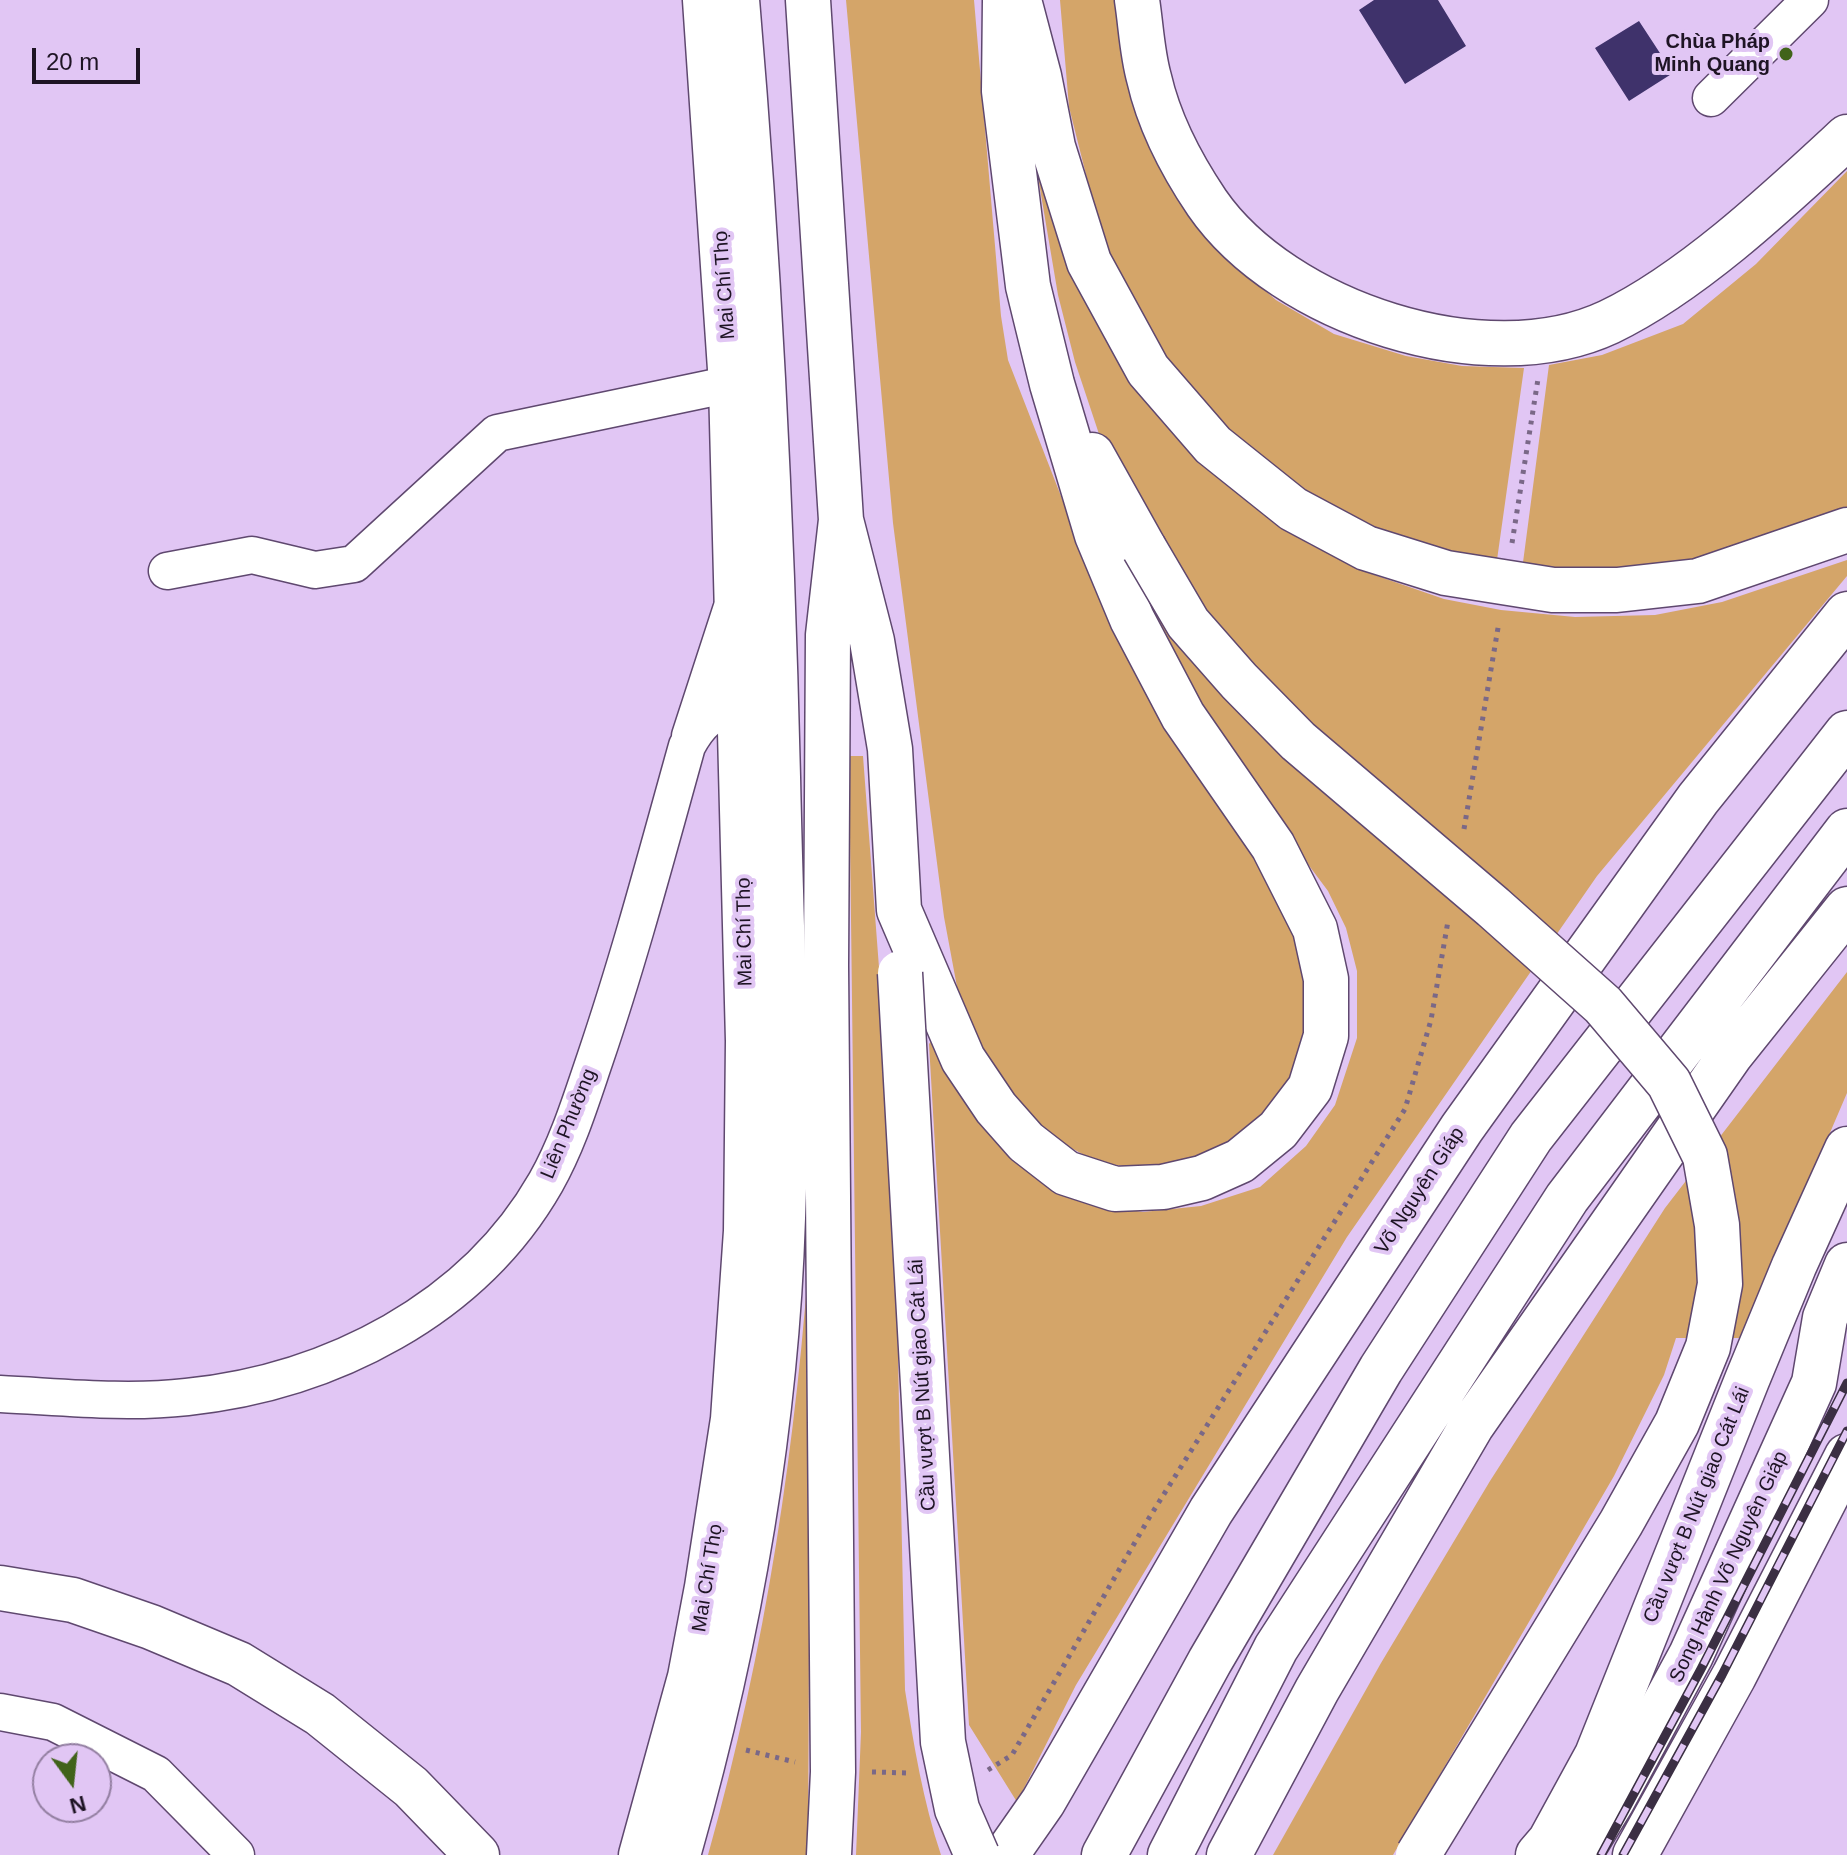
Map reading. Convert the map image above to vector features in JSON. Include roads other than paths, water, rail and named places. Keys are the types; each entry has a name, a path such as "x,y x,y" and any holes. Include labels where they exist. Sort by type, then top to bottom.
{"main road":[{"name":"Mai Chí Thọ","path":"678,1855 723,1680 743,1581 763,1453 783,1222 786,1106 758,704 736,593 731,384 705,0"},
{"name":"Mai Chí Thọ","path":"641,1855 693,1662 733,1419 746,1231 763,378 737,0"},
{"path":"808,0 841,520 828,635 826,965 833,1772 829,1855"},
{"path":"899,910 963,1059 996,1108 1026,1142 1066,1173 1115,1189 1163,1187 1202,1178 1240,1161 1278,1130 1310,1088 1326,1036 1326,979 1315,929 1273,846 1183,716 1132,619 1097,535 1052,384 1028,286 1004,91 1005,0"},
{"path":"1019,0 1053,147 1089,262 1148,370 1213,445 1293,509 1366,548 1446,573 1553,590 1617,590 1698,581 1847,530"},
{"path":"1137,0 1149,78 1173,145 1208,205 1245,247 1295,281 1355,315 1426,335 1498,345 1555,340 1607,323 1648,300 1718,249 1847,137"},
{"path":"1052,384 1188,623 1298,741 1603,1005 1669,1083 1705,1156 1717,1225 1720,1284 1708,1347 1677,1423 1621,1523 1418,1855"},
{"name":"Cầu vượt B Nút giao Cát Lái","path":"841,520 872,641 890,749 943,1742 957,1809 977,1855"},
{"name":"Võ Nguyên Giáp","path":"1006,1855 1043,1802 1211,1511 1462,1128 1698,799 1847,614"},
{"path":"1104,1855 1210,1661 1381,1369 1531,1137 1847,733"},
{"path":"1170,1855 1276,1648 1567,1198 1847,831"},
{"path":"1229,1855 1317,1690 1472,1425 1713,1079 1847,909"},
{"name":"Cầu vượt B Nút giao Cát Lái","path":"1552,1851 1597,1755 1794,1266 1847,1149"},
{"name":"Song Hành Võ Nguyên Giáp","path":"1552,1851 1612,1801 1691,1655 1814,1383 1836,1325 1847,1265"},
{"path":"1635,1855 1734,1676 1847,1456"},
{"path":"0,1588 73,1600 151,1627 239,1664 320,1714 411,1787 477,1855"},
{"name":"Võ Nguyên Giáp","path":"1022,1855 1043,1802"}],"street":[{"path":"1032,0 1039,76"},
{"path":"1711,98 1810,0"},
{"path":"167,571 252,555 315,570 354,564 497,433 731,384"},
{"name":"Liên Phường","path":"0,1394 133,1401 189,1397 273,1382 335,1361 396,1331 454,1291 508,1238 546,1182 570,1131 617,995 687,746 736,593"},
{"name":"Liên Phường","path":"687,746 698,725 722,708 758,704"},
{"path":"0,1712 53,1722 156,1774 236,1855"}],"railway":[{"path":"1601,1855 1701,1669 1847,1383"},
{"path":"1623,1855 1722,1675 1847,1431"}],"place":[{"name":"Chùa Pháp Minh Quang","path":"1786,54"}]}
